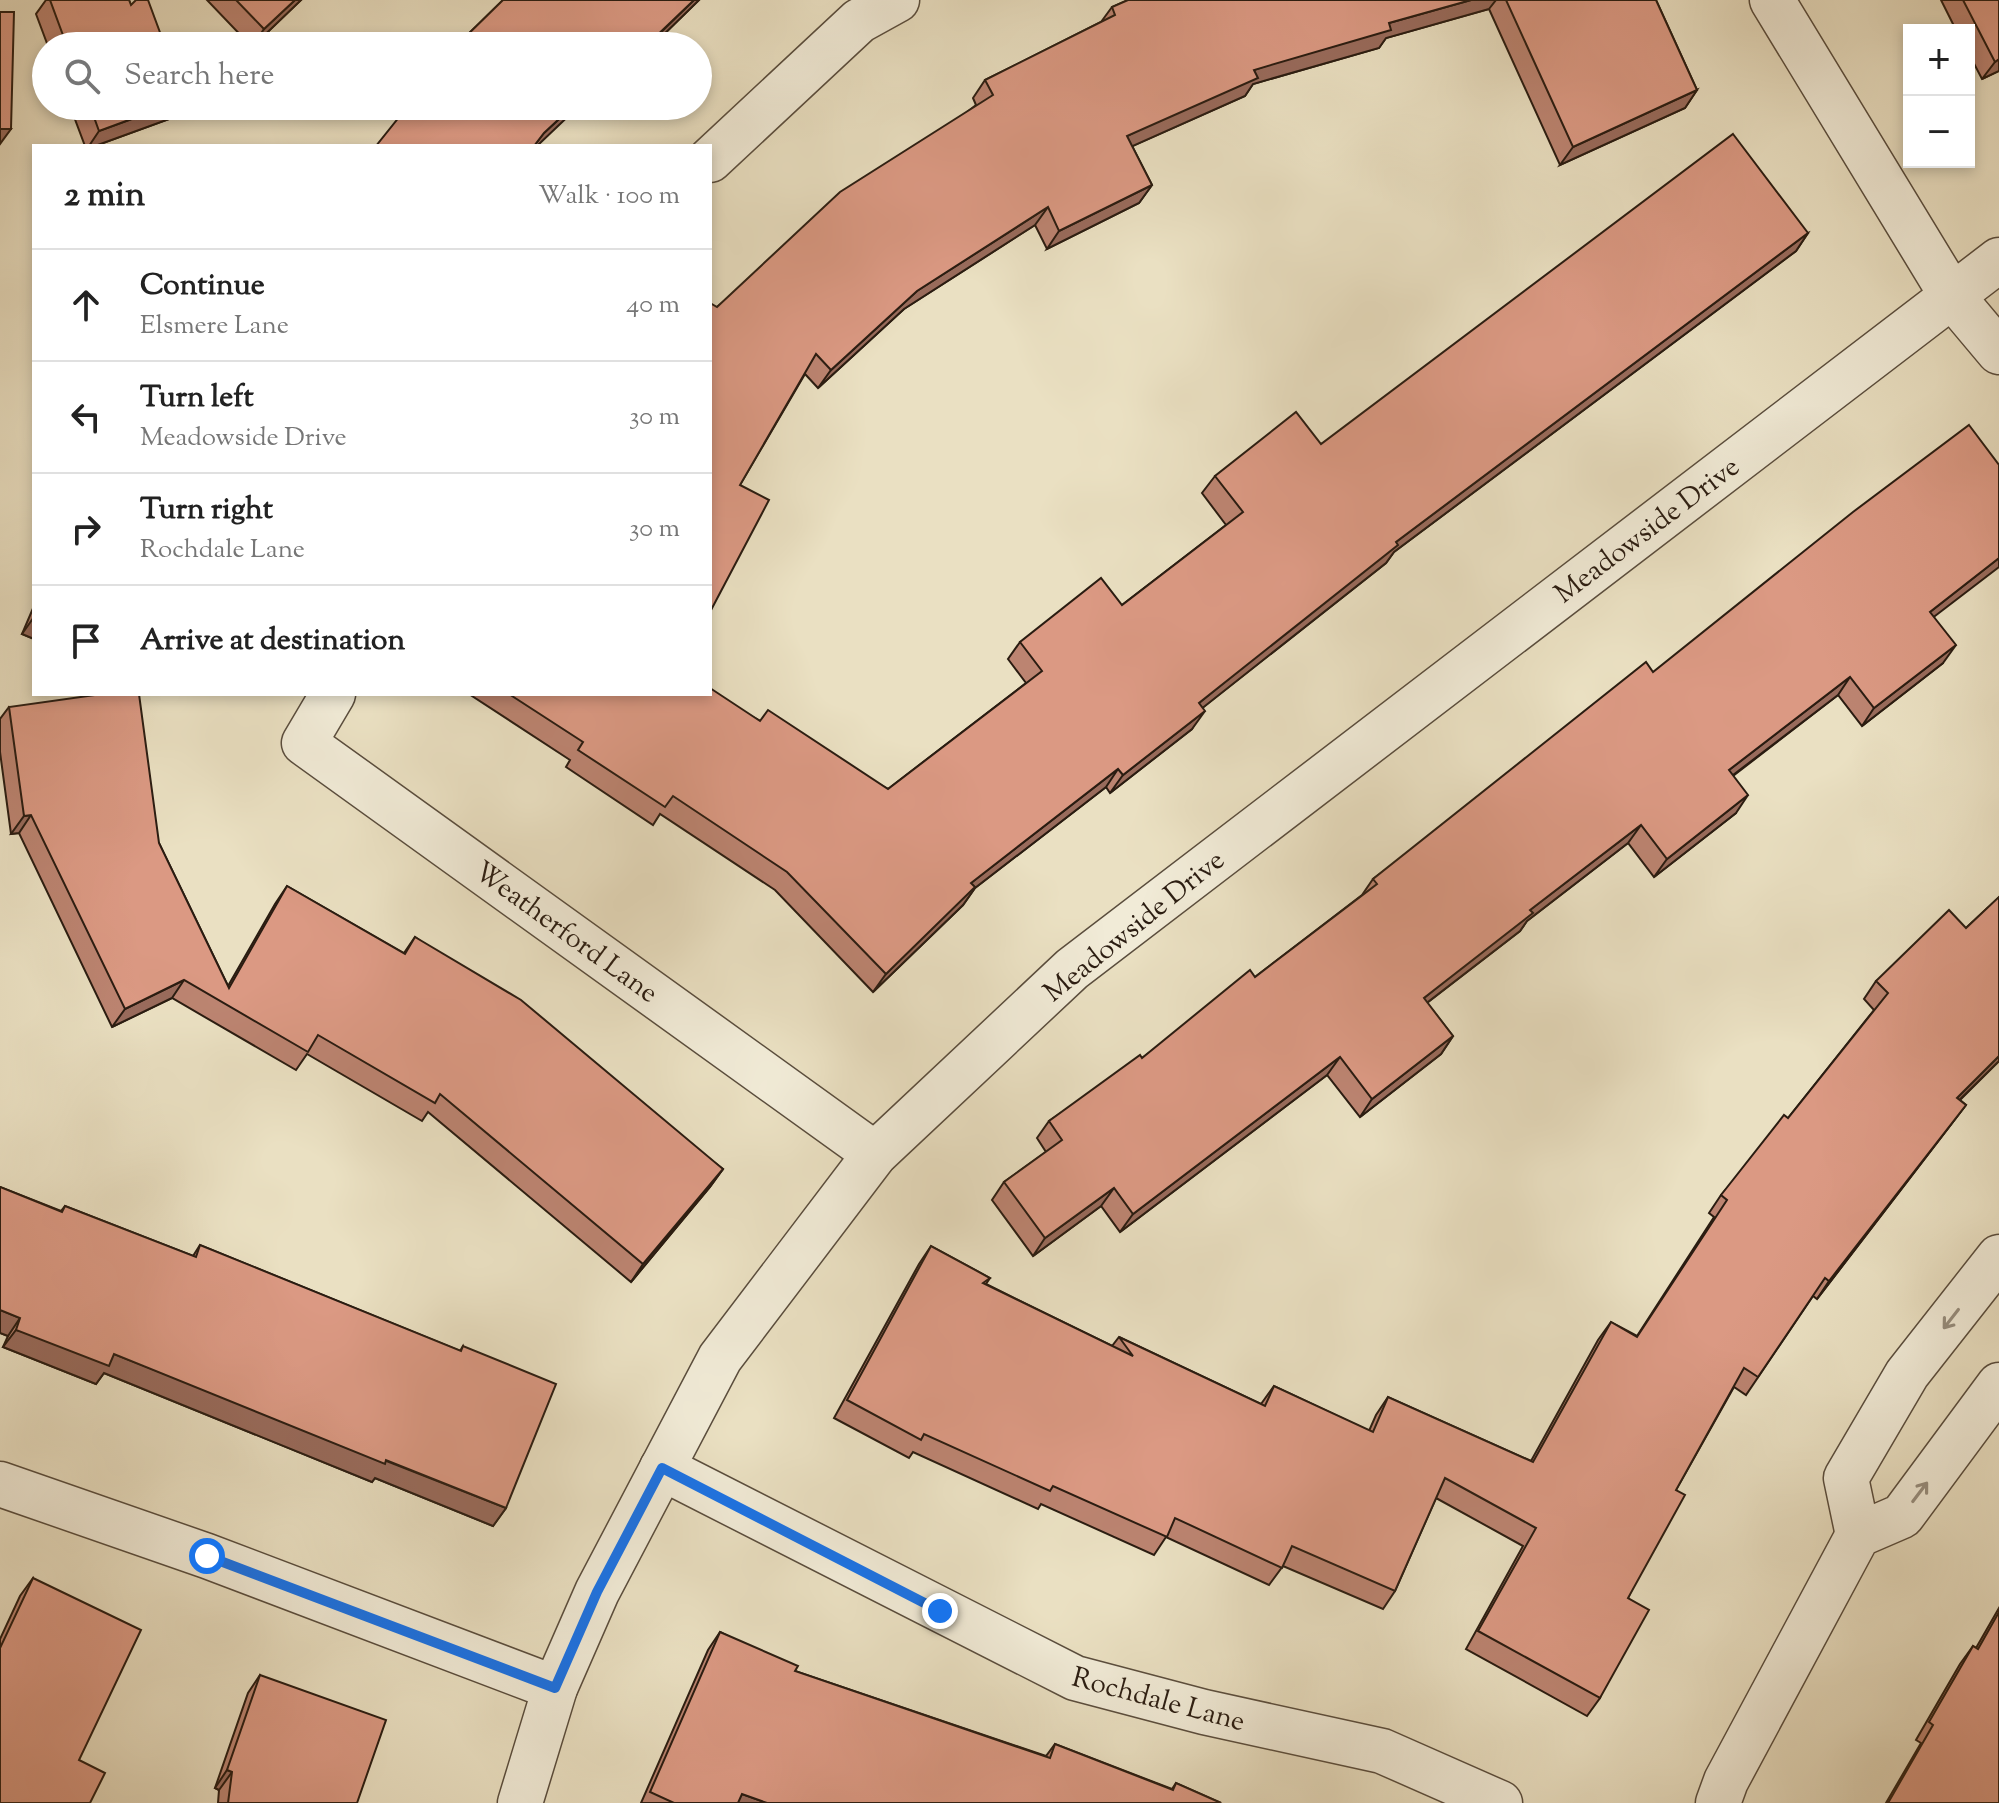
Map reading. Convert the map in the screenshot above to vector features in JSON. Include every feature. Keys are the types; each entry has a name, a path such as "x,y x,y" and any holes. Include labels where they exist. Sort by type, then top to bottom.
{"street":[{"path":"712,158 859,21 897,0"},
{"path":"1772,0 1952,296 1999,352"},
{"name":"Meadowside Drive","path":"520,1803 555,1688 597,1592 720,1358 875,1154 1072,969 1999,260"},
{"name":"Weatherford Lane","path":"332,696 304,743 875,1154"},
{"path":"1858,1535 1846,1478 1907,1374 1999,1257"},
{"path":"1718,1803 1726,1781 1858,1535 1902,1516 1999,1385"},
{"name":"Rochdale Lane","path":"662,1468 1075,1678 1204,1712 1382,1751 1500,1803"},
{"path":"0,1484 207,1556 555,1688"}],"building":[{"path":"50,0 129,0 131,5 136,0 148,0 160,32 62,32"},
{"path":"236,0 295,0 264,29"},
{"path":"503,0 694,0 661,32 470,32"},
{"path":"1128,0 1471,0 1389,23 1391,30 1254,70 1258,78 1127,136 1152,185 1059,231 1048,207 917,291 831,370 816,354 740,485 769,500 712,608 712,304 717,307 840,192 993,95 985,80 1115,15 1112,7"},
{"path":"1506,0 1656,0 1697,90 1573,147"},
{"path":"1963,0 1999,0 1999,59 1995,62"},
{"path":"0,12 14,12 11,129 0,129"},
{"path":"95,120 129,120 99,131"},
{"path":"397,120 558,120 536,144 378,144"},
{"path":"1733,134 1808,233 1396,542 1398,545 1199,703 1205,711 1123,775 1118,769 971,883 975,887 886,974 787,872 673,796 665,807 578,750 583,742 512,696 712,696 712,689 760,721 768,710 888,789 1042,671 1020,642 1101,578 1122,605 1243,512 1215,476 1296,412 1321,444"},
{"path":"1969,425 1999,465 1999,558 1930,612 1956,645 1874,708 1850,677 1729,770 1748,795 1667,859 1641,825 1530,910 1533,913 1424,998 1453,1036 1372,1099 1340,1057 1133,1214 1114,1188 1045,1238 1004,1182 1062,1140 1049,1121 1140,1055 1142,1058 1250,970 1255,977 1377,884 1373,879 1646,662 1653,672 1853,512"},
{"path":"88,696 139,696 159,843 229,988 287,886 405,954 415,937 521,1000 723,1169 643,1264 440,1094 435,1103 318,1035 308,1052 184,980 125,1009 31,815 24,816 9,707"},
{"path":"1999,897 1999,1056 1957,1098 1966,1105 1829,1281 1825,1278 1758,1377 1744,1368 1676,1490 1685,1495 1628,1598 1649,1610 1600,1698 1478,1631 1536,1528 1445,1478 1395,1591 1292,1546 1282,1568 1175,1518 1167,1537 1053,1486 1050,1491 924,1434 921,1440 847,1400 931,1246 990,1278 983,1283 1133,1356 1119,1337 1265,1406 1274,1386 1373,1432 1388,1397 1533,1462 1611,1322 1637,1337 1727,1200 1721,1195 1784,1115 1788,1118 1888,993 1876,981 1949,910 1966,928"},
{"path":"0,1187 62,1212 65,1206 196,1257 200,1245 461,1351 463,1346 556,1384 506,1508 386,1460 385,1464 114,1354 109,1366 16,1330 20,1318 0,1310"},
{"path":"33,1578 141,1630 79,1760 105,1773 90,1803 0,1803 0,1648"},
{"path":"1999,1612 1999,1803 1888,1803 1933,1725 1929,1722 1973,1646 1978,1649"},
{"path":"720,1632 798,1666 795,1671 1050,1758 1055,1744 1173,1790 1176,1783 1221,1803 767,1803 742,1794 738,1803 674,1803 650,1792"},
{"path":"260,1675 386,1720 357,1803 228,1803 232,1772 227,1770"}],"route":[{"path":"207,1556 555,1688 597,1592 662,1468 940,1611"}]}
